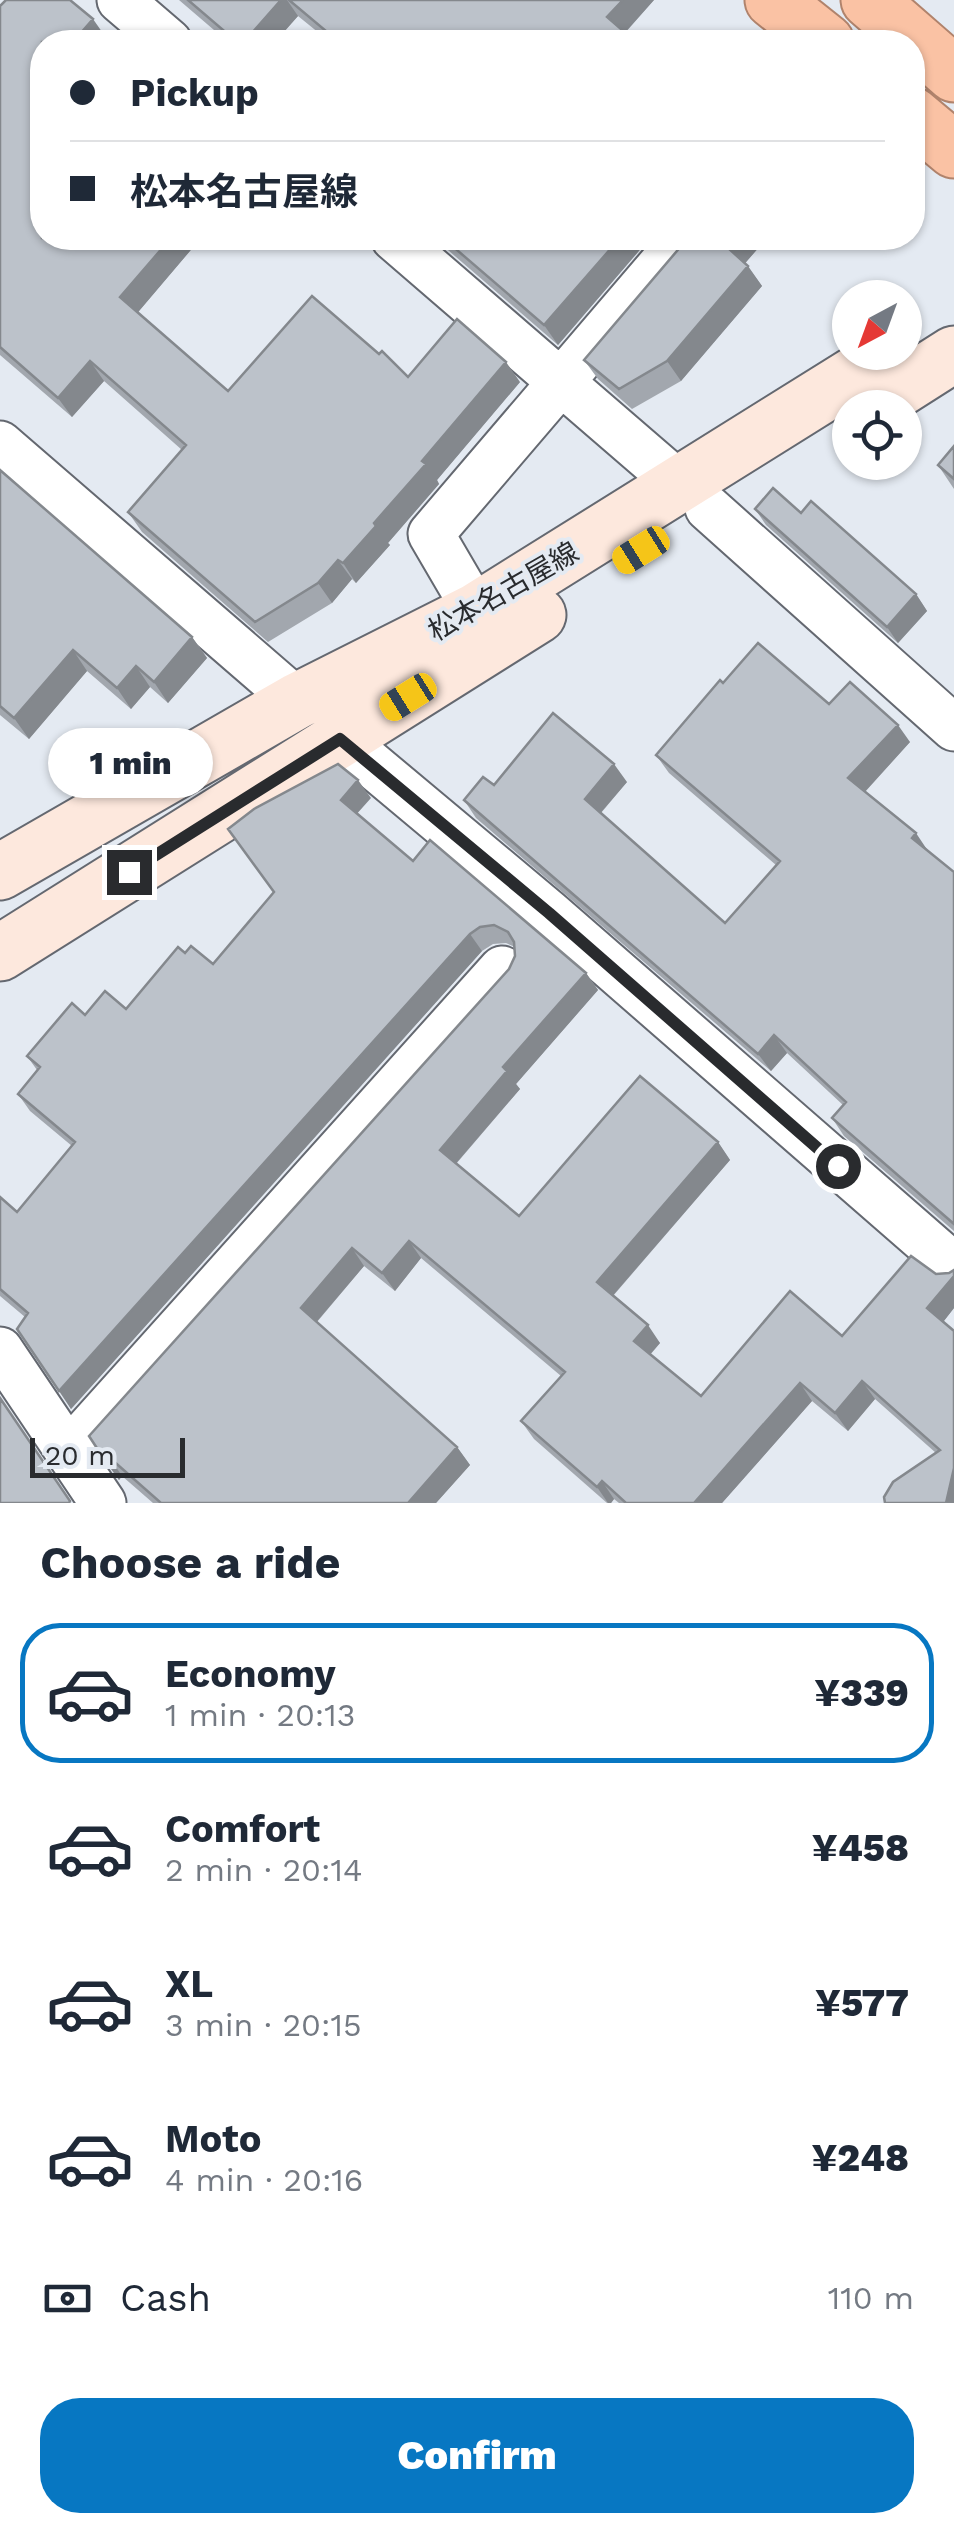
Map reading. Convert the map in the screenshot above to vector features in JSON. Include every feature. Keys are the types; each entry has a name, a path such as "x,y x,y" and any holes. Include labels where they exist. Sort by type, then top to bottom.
{"highway":[{"path":"773,0 811,30"},
{"path":"869,0 903,30"},
{"path":"925,49 954,74"},
{"path":"925,126 954,150"}],"main road":[{"path":"922,334 954,314"},
{"path":"897,390 954,354"},
{"name":"松本名古屋線","path":"0,953 340,739 693,496 867,370"},
{"name":"松本名古屋線","path":"0,872 296,701 832,429"}],"street":[{"path":"120,0 155,30"},
{"path":"408,250 954,728"},
{"path":"476,611 431,534 674,250"},
{"path":"0,444 296,701"},
{"path":"340,739 549,913 954,1266"},
{"path":"68,1452 502,969"},
{"path":"0,1350 104,1503"}],"building":[{"path":"6,0 70,0 93,19 83,30 30,30 30,250 161,250 120,297 228,391 312,296 379,354 382,351 408,377 457,319 506,362 343,563 338,560 318,583 255,622 128,512 186,445 90,361 58,398 0,347 0,6"},
{"path":"188,0 281,0 255,30 223,30"},
{"path":"289,0 623,0 607,17 622,30 325,30"},
{"path":"457,250 610,250 544,325"},
{"path":"678,250 730,250 748,266 667,361 619,389 584,360"},
{"path":"954,446 954,479 938,465"},
{"path":"0,470 192,637 154,682 136,666 117,688 73,650 14,718 0,706"},
{"path":"773,488 801,513 811,501 916,594 887,627 755,509"},
{"path":"758,643 829,704 850,682 898,725 848,778 916,833 912,838 954,872 954,1224 832,1118 846,1102 774,1035 758,1054 464,800 483,777 494,785 553,713 614,764 585,799 725,923 780,861 656,755 720,680 723,683"},
{"path":"338,764 358,780 341,800 413,861 430,840 586,973 503,1067 507,1071 440,1150 519,1216 640,1076 718,1142 597,1282 648,1325 634,1341 701,1396 790,1291 842,1336 911,1256 936,1274 954,1270 954,1276 927,1308 954,1331 954,1468 946,1503 885,1503 884,1497 893,1482 940,1450 862,1381 835,1413 800,1383 694,1503 626,1503 602,1481 597,1487 521,1421 565,1372 409,1241 382,1273 352,1248 301,1308 457,1447 408,1503 161,1503 110,1458 106,1462 89,1436 509,969 515,956 508,932 494,925 480,927 470,934 59,1391 17,1329 28,1313 0,1289 0,1197 17,1212 75,1142 18,1094 40,1067 27,1056 72,1003 85,1015 105,991 126,1009 178,947 185,953 191,946 213,964 274,892 228,829 254,809"},
{"path":"0,1398 70,1501 69,1503 0,1503"}],"route":[{"path":"129,872 340,739 549,913 838,1166"}]}
